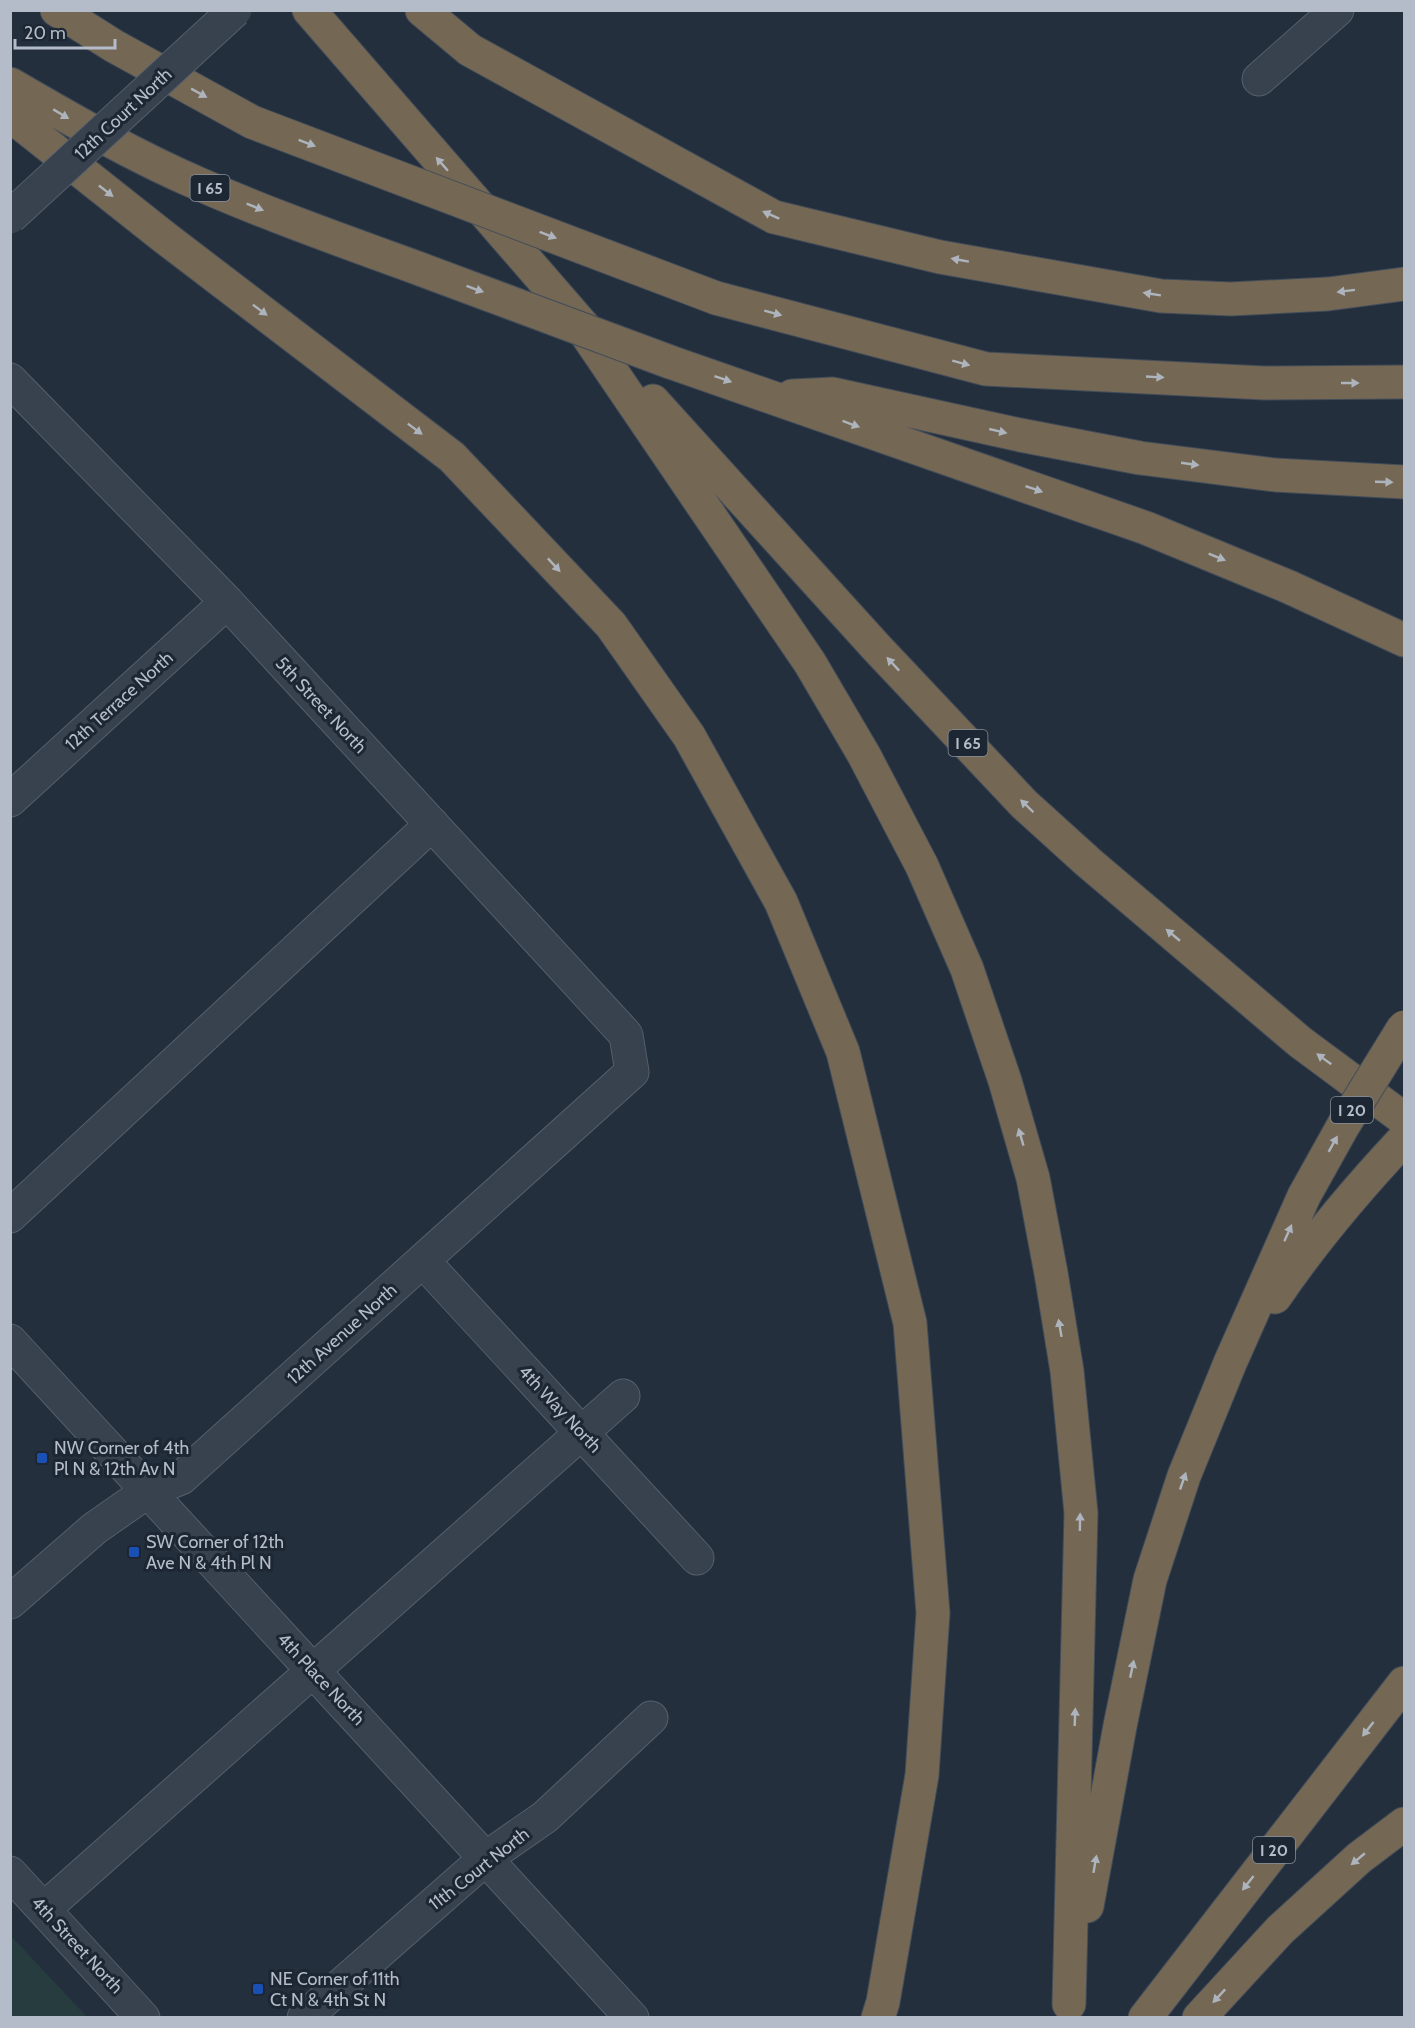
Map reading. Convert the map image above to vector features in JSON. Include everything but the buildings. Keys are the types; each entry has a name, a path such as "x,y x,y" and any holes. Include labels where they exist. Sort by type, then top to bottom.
{"highway":[{"path":"57,10 114,46 252,122 716,298 986,369 1264,383 1404,382"},
{"name":"I 65","path":"309,10 576,319 1024,804 1088,862 1300,1042 1404,1119"},
{"path":"422,10 470,50 774,217 940,257 1161,296 1231,299 1328,294 1404,284"},
{"name":"I 65","path":"10,84 78,124 197,183 295,224 670,362 776,397 1146,528 1289,587 1404,640"},
{"path":"10,116 452,457 611,625 689,736 781,902 843,1052 910,1323 933,1612 922,1775 883,2002 878,2018"},
{"path":"576,319 810,663 864,756 922,866 971,980 1005,1081 1033,1178 1067,1371 1081,1514 1068,2011"},
{"path":"776,397 833,394 1020,435 1140,458 1275,475 1404,482"},
{"name":"I 20","path":"1068,2011 1120,1726 1150,1580 1184,1476 1230,1363 1304,1196 1343,1126 1404,1027"},
{"path":"1230,1363 1300,1261 1365,1181 1404,1139"},
{"name":"I 20","path":"1145,2018 1404,1683"},
{"path":"1198,2018 1280,1930 1359,1858 1404,1824"}],"street":[{"name":"12th Court North","path":"10,217 235,10"},
{"path":"1259,79 1337,10"},
{"name":"5th Street North","path":"10,380 227,602 627,1035"},
{"name":"12th Terrace North","path":"10,800 227,602"},
{"path":"10,1216 432,824"},
{"name":"12th Avenue North","path":"10,1602 95,1528 148,1491 181,1478 632,1072 627,1035"},
{"name":"4th Way North","path":"423,1261 696,1558"},
{"name":"4th Place North","path":"10,1341 632,2018"},
{"path":"44,1909 623,1396"},
{"name":"11th Court North","path":"304,2018 486,1858 546,1817 651,1718"},
{"name":"4th Street North","path":"10,1873 143,2018"}],"green space":[{"path":"11,1936 87,2017 11,2017"}],"place":[{"name":"NW Corner of 4th Pl N & 12th Av N","path":"42,1458"},
{"name":"SW Corner of 12th Ave N & 4th Pl N","path":"134,1552"},
{"name":"NE Corner of 11th Ct N & 4th St N","path":"258,1989"}]}
